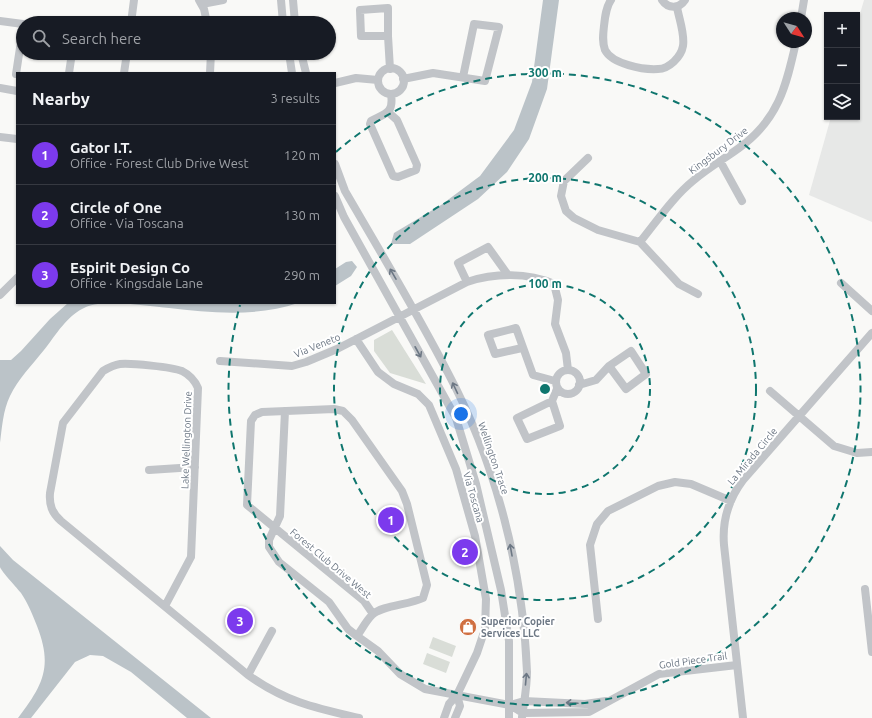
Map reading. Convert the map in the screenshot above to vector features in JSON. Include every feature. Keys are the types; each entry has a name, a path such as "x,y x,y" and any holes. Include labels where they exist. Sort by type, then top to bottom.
{"street":[{"path":"132,16 134,0"},
{"path":"204,16 200,2 223,0"},
{"path":"281,0 283,16"},
{"path":"293,0 294,16"},
{"path":"611,0 606,13 602,39 606,51 614,60 625,65 658,70 670,66 678,57 683,46 683,34 677,7"},
{"path":"662,0 669,6 677,7 685,0"},
{"path":"802,12 804,0"},
{"path":"388,36 361,36 360,10 388,8 390,69"},
{"path":"0,21 16,23"},
{"path":"403,78 433,73 485,81 499,27 474,24 463,77"},
{"name":"Kingsbury Drive","path":"640,242 680,193 694,180 751,139 772,115 783,95 788,80 795,48"},
{"path":"16,72 18,60"},
{"path":"69,72 71,60"},
{"path":"124,72 126,60"},
{"path":"210,72 211,60"},
{"path":"290,60 292,72"},
{"path":"303,60 306,72"},
{"path":"390,69 400,72 403,78 401,89 391,94 380,88 378,80 382,72 390,69"},
{"path":"336,83 356,78 378,80"},
{"path":"0,88 16,91"},
{"path":"388,112 397,120 417,165 416,170 398,177 393,176 370,124 371,121 384,116 388,112 392,103 391,94"},
{"path":"0,137 16,139"},
{"path":"588,158 564,181 561,196 566,211 574,218 598,230 640,242 679,284 698,294"},
{"path":"720,161 742,200"},
{"name":"Wellington Trace","path":"336,167 345,191 449,373 473,426 494,485 510,541 521,604 527,674 522,716"},
{"path":"336,198 344,217 399,318 456,418 476,484 503,598 509,641 509,718"},
{"path":"467,282 458,263 488,247 508,275"},
{"name":"Via Veneto","path":"220,360 292,366 319,357 413,311 467,282 485,277 508,275 543,279 554,284 558,300 555,324 566,353 568,370"},
{"path":"0,295 16,279"},
{"path":"841,283 872,310"},
{"name":"La Mirada Circle","path":"743,718 723,534 724,522 730,501 743,480 872,333"},
{"name":"Via Toscana","path":"356,339 378,372 394,384 418,394 429,405 444,438 467,504 483,576 487,604 486,619 477,653 457,695"},
{"path":"522,348 533,376 556,385 568,395 575,392 580,385 596,380 609,366 631,351 646,374 626,389 609,366"},
{"name":"Lake Wellington Drive","path":"165,606 191,557 198,388 190,377 176,369 120,364 110,366 103,371 63,423 50,493 50,504 54,514 60,521 248,674 276,693 300,704 319,710 359,718"},
{"path":"552,401 517,418 527,439 560,426 552,401 558,374 568,370 577,375 580,385"},
{"path":"770,392 829,443 839,449 856,453 872,452"},
{"name":"Forest Club Drive West","path":"334,409 343,411 352,420 402,491 407,504 427,585 423,598 416,602 380,610 373,614 364,601 247,505 251,421 262,412 284,411 334,409"},
{"path":"284,411 280,516 269,540 269,547 274,556 279,562 329,602 348,629 378,651 400,674 414,684 430,691 510,705 522,716"},
{"path":"149,470 195,467"},
{"path":"598,619 590,545 595,529 608,511 658,486 675,482 691,484 730,501"},
{"path":"865,589 872,652"},
{"path":"357,636 373,614"},
{"path":"248,674 272,631"},
{"name":"Gold Piece Trail","path":"522,716 589,712 660,674 737,665"},
{"path":"444,718 449,704 457,695"},
{"path":"455,718 460,706 457,695"},
{"name":"Gold Piece Trail","path":"510,705 524,701 585,704 611,700"}],"shaded area":[{"path":"543,0 559,0 547,89 529,139 507,172 478,199 410,244 391,244 394,233 441,205 480,176 514,130 532,82"},
{"path":"864,0 872,0 872,222 809,195 830,120 860,120 860,14"},
{"path":"352,261 357,267 351,276 336,285 336,268 346,262"},
{"path":"67,304 104,304 86,307 73,315 62,326 17,384 6,407 0,443 0,360 11,360 50,319"},
{"path":"127,304 294,304 251,312 218,312"},
{"path":"392,330 426,384 390,373 374,351 374,340"},
{"path":"0,546 13,560 211,718 187,718 131,672 103,656 90,655 75,662 31,718 18,718 34,695 43,675 45,664 44,653 42,640 28,605 21,593 0,567"},
{"path":"433,637 456,646 452,657 429,648"},
{"path":"427,653 450,662 446,673 423,664"}],"place":[{"name":"Gator I.T.","path":"391,520"},
{"name":"Circle of One","path":"465,552"},
{"name":"Espirit Design Co","path":"240,621"},
{"name":"Superior Copier Services LLC","path":"468,627"}]}
